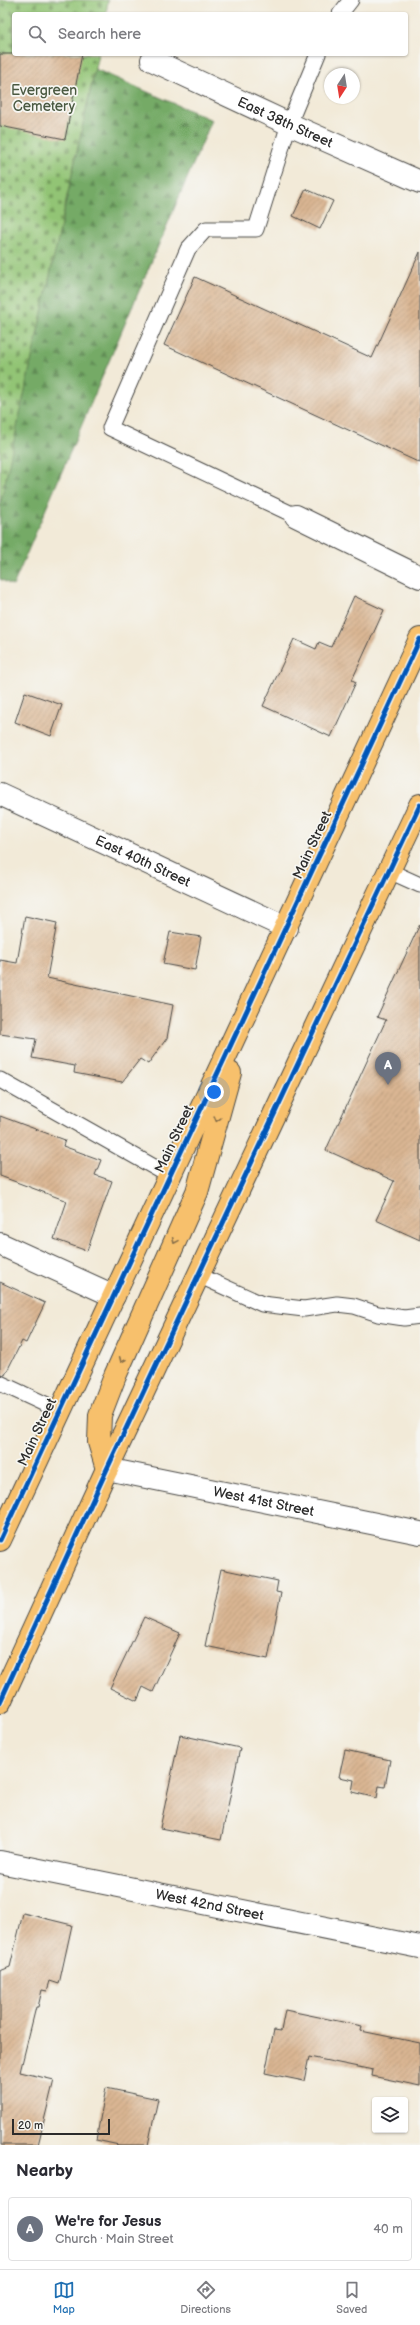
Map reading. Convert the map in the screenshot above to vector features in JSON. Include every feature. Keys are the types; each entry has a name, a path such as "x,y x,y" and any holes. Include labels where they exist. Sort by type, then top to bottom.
{"main road":[{"name":"Main Street","path":"0,1540 287,928 420,639"},
{"path":"0,1702 198,1275 389,871 419,811"},
{"path":"107,1469 99,1442 100,1415 115,1376 197,1192 246,1014"}],"street":[{"name":"East 38th Street","path":"152,60 289,124 420,182"},
{"path":"296,516 420,577"},
{"name":"East 40th Street","path":"0,794 287,928"},
{"path":"0,1244 114,1296"},
{"name":"West 41st Street","path":"107,1469 420,1533"},
{"name":"West 42nd Street","path":"0,1862 420,1947"}],"lane":[{"path":"342,12 351,0"},
{"path":"296,516 110,428 188,250 206,229 256,229 289,124 317,56"},
{"path":"389,871 420,885"},
{"path":"0,1080 170,1176"},
{"path":"198,1275 245,1298 268,1306 304,1309 337,1304 354,1306 378,1314 404,1318 420,1316"},
{"path":"0,1383 60,1411"}],"green space":[{"name":"Evergreen Cemetery","path":"0,0 108,0 106,12 12,12 12,56 98,56 0,505"},
{"path":"95,69 212,120 13,586 0,579 0,505"}],"building":[{"path":"0,54 12,54 12,56 82,56 65,139 0,126"},
{"path":"306,189 333,201 320,229 293,216"},
{"path":"420,252 420,463 164,345 195,277 372,358"},
{"path":"354,596 384,610 352,680 356,682 331,737 263,706 294,639 316,649 319,642 331,647"},
{"path":"25,692 62,705 51,736 15,722"},
{"path":"25,916 57,923 47,978 173,1005 167,1038 148,1064 140,1059 122,1082 74,1073 75,1066 32,1058 36,1039 0,1034 0,960 17,963"},
{"path":"420,924 420,1240 376,1220 394,1181 326,1150 386,1020 377,1017"},
{"path":"170,932 201,937 195,970 163,964"},
{"path":"0,1116 65,1140 63,1146 101,1160 95,1175 112,1181 87,1251 54,1239 67,1201 0,1176"},
{"path":"0,1282 45,1303 26,1343 22,1341 5,1375 0,1374"},
{"path":"221,1569 278,1581 276,1592 281,1593 268,1659 205,1646"},
{"path":"144,1617 180,1633 153,1692 143,1687 137,1701 110,1688"},
{"path":"180,1735 240,1748 221,1840 160,1828"},
{"path":"345,1750 390,1760 385,1787 379,1786 377,1798 352,1792 354,1780 339,1777"},
{"path":"23,1913 72,1925 59,1984 50,1981 47,1991 42,1990 38,2007 36,2007 20,2072 54,2080 38,2145 0,2145 0,1971 10,1967"},
{"path":"285,2010 362,2026 361,2031 420,2043 420,2086 372,2076 373,2070 309,2057 304,2081 265,2073 274,2030 281,2031"},
{"path":"106,2088 158,2099 148,2145 119,2145 96,2140"}],"cycle path":[{"path":"0,1540 420,639"},
{"path":"0,1702 107,1469 420,805"}],"place":[{"name":"We're for Jesus","path":"388,1085"}]}
